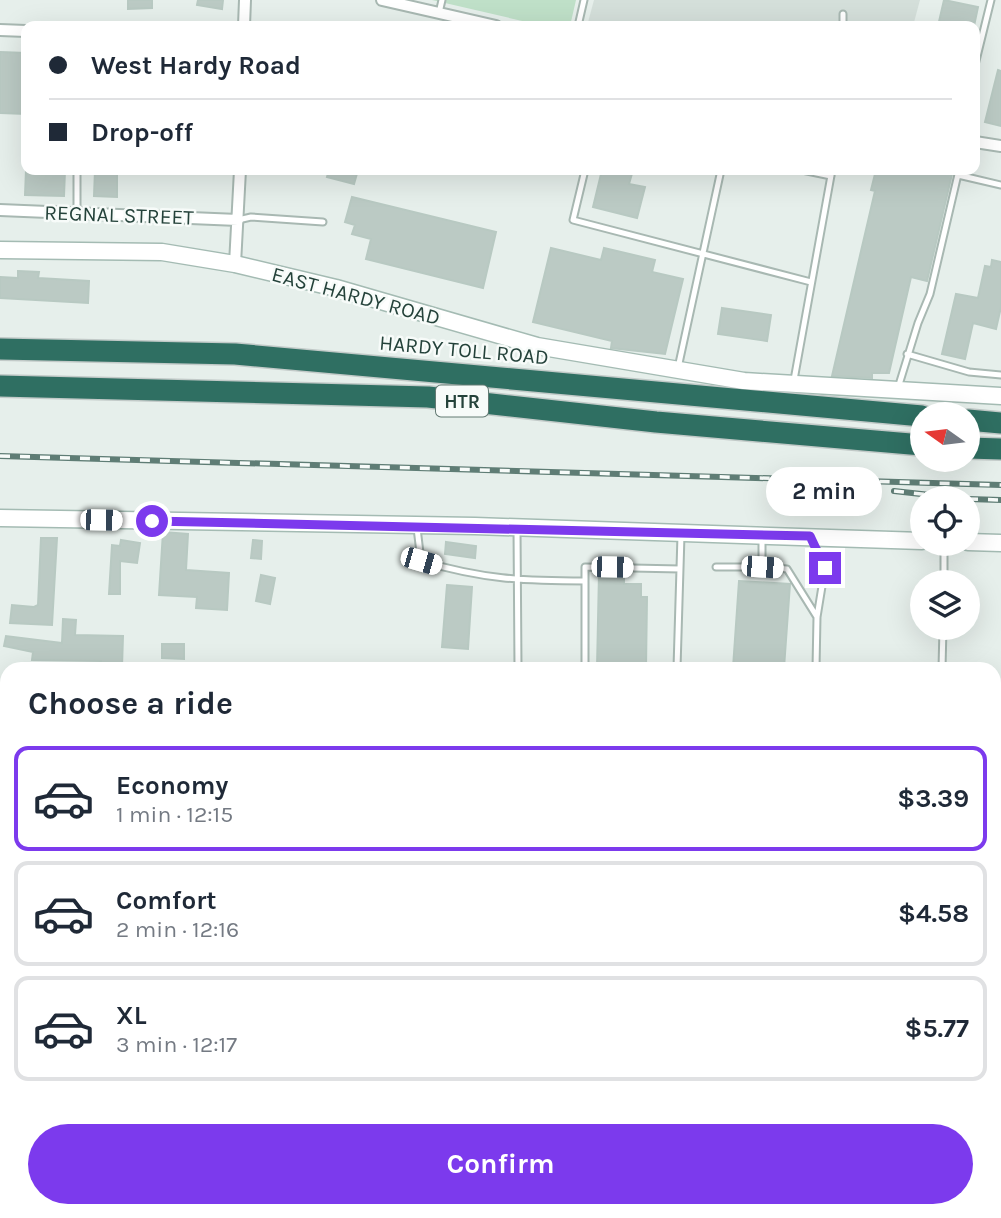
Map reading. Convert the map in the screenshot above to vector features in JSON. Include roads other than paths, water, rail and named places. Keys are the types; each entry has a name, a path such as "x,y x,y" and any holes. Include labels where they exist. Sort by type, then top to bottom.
{"highway":[{"name":"HARDY TOLL ROAD","path":"0,349 234,355 910,415"},
{"name":"HTR","path":"0,386 428,397 656,422 910,444"},
{"path":"980,421 1001,423"},
{"path":"980,448 1001,449"}],"main road":[{"name":"EAST HARDY ROAD","path":"0,250 162,252 235,264 336,288 537,346 677,370 794,385 1001,396"},
{"path":"0,518 517,527 910,540"},
{"path":"980,542 1001,543"}],"street":[{"path":"244,21 245,0"},
{"path":"382,0 474,21"},
{"path":"0,30 21,31"},
{"path":"980,143 1001,146"},
{"path":"235,264 240,175"},
{"name":"REGNAL STREET","path":"0,210 238,220"}],"lane":[{"path":"439,13 442,0"},
{"path":"579,21 584,0"},
{"path":"980,45 991,0"},
{"path":"843,15 843,21"},
{"path":"77,175 77,213"},
{"path":"584,175 573,220 811,282"},
{"path":"677,370 705,254 720,175"},
{"path":"794,385 831,175"},
{"path":"898,391 907,354 930,294 958,175"},
{"path":"969,175 1001,185"},
{"path":"238,220 251,217 323,222"},
{"path":"907,354 969,372 1001,375"},
{"path":"416,526 421,561 472,576 518,582 586,581"},
{"path":"517,527 518,662"},
{"path":"677,662 681,532"},
{"path":"762,534 762,567"},
{"path":"810,536 825,568 817,617 816,662"},
{"path":"585,662 585,567 680,569"},
{"path":"716,567 787,569 817,617"},
{"path":"942,662 943,640"}],"railway":[{"path":"0,456 1001,485"},
{"path":"894,491 910,493"},
{"path":"980,499 1001,500"}]}
